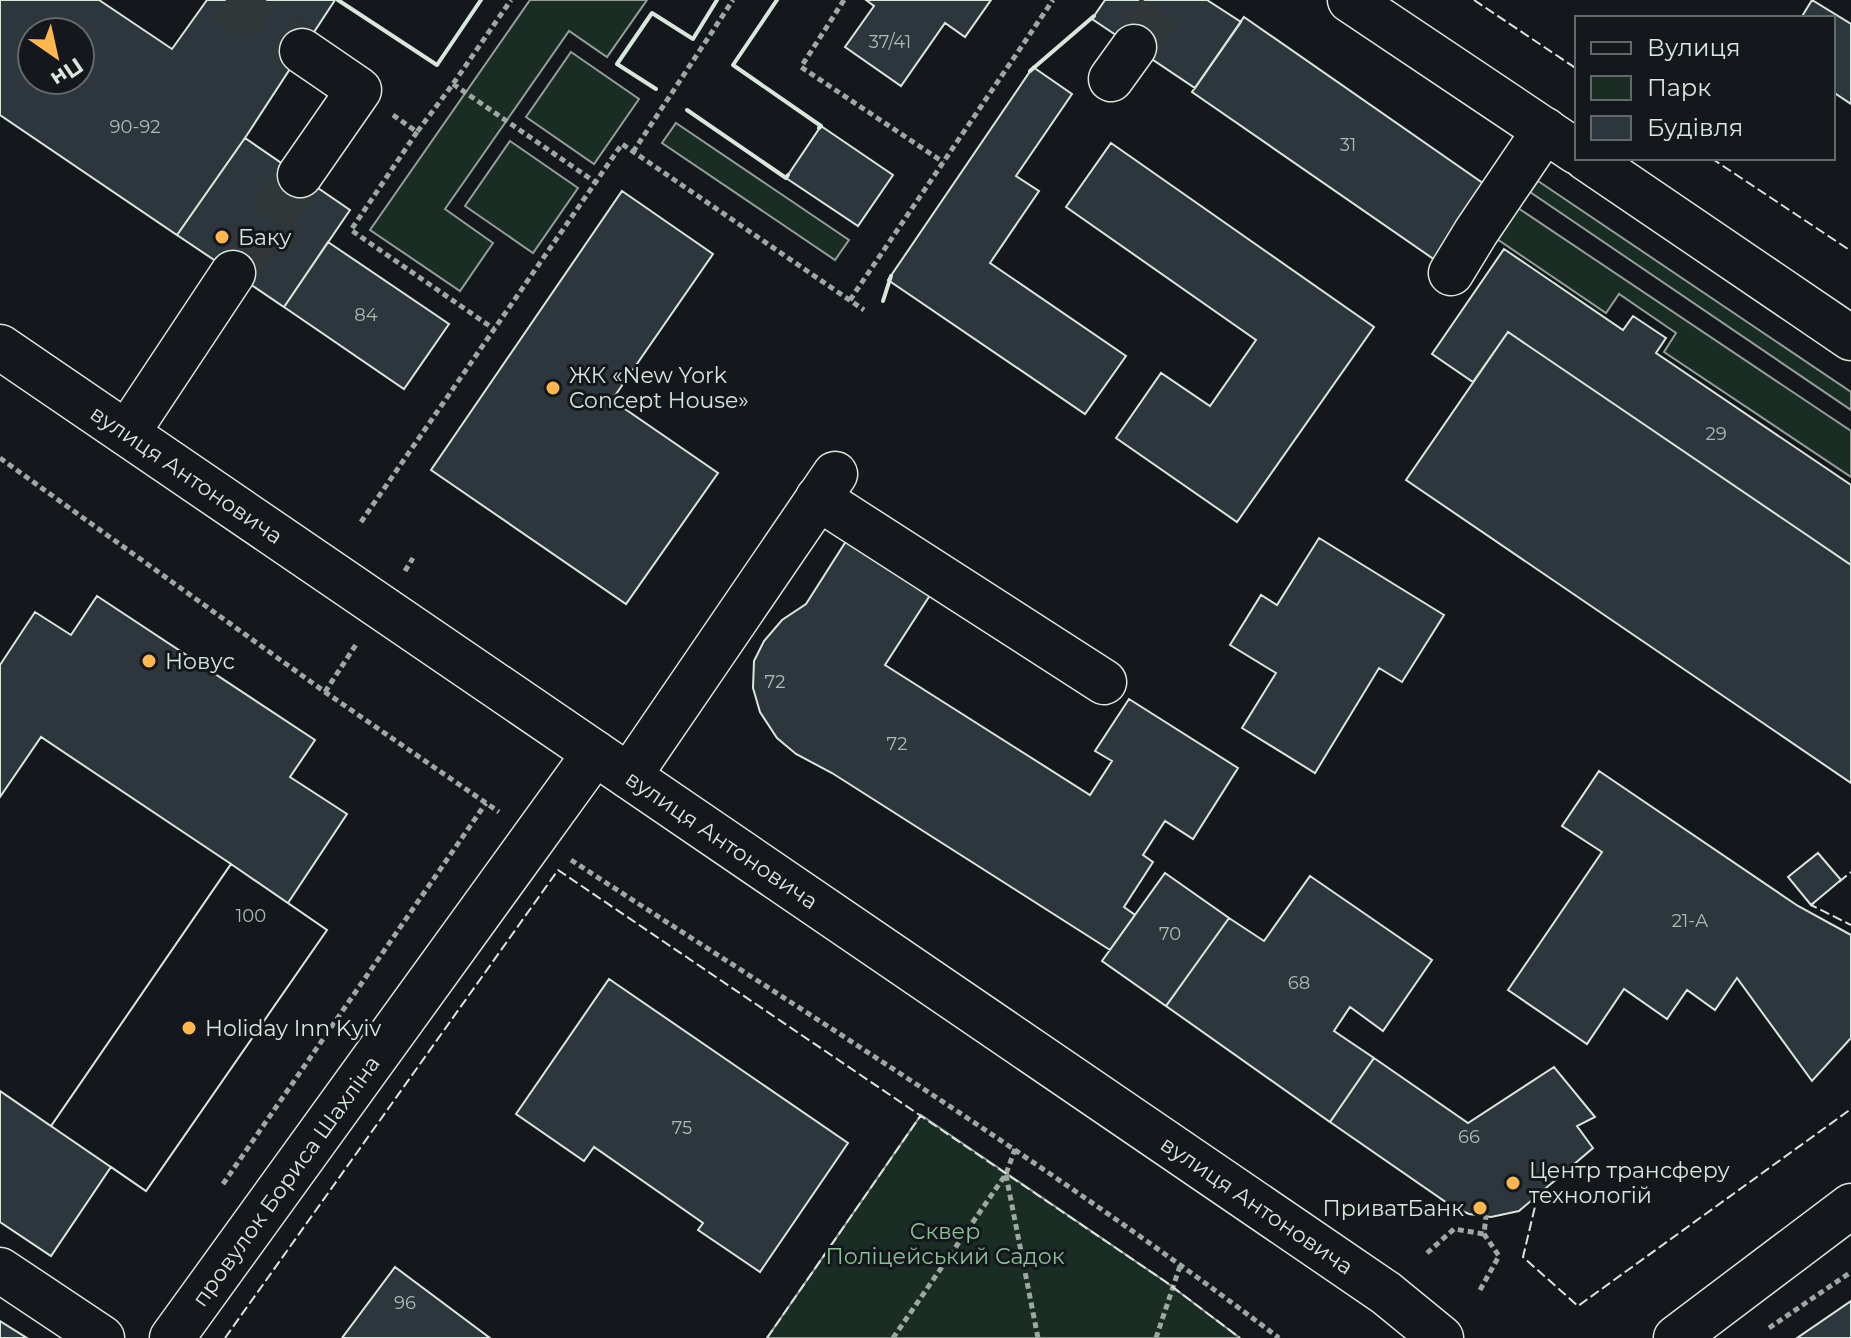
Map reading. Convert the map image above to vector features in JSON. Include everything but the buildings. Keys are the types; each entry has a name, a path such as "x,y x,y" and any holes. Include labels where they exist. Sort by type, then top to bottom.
{"main road":[{"path":"1350,0 1561,141 1476,232 1451,273"},
{"path":"300,175 359,90 302,51"},
{"path":"1589,160 1851,338"},
{"path":"127,433 233,273"},
{"name":"вулиця Антоновича","path":"0,347 1386,1293 1441,1338"},
{"name":"провулок Бориса Шахліна","path":"172,1338 536,837 612,765 827,486 1104,682"},
{"path":"1676,1338 1851,1206"},
{"path":"0,1270 102,1338"}],"path":[{"path":"494,329 351,230 511,0"},
{"path":"633,152 733,0"},
{"path":"844,0 801,67 943,162"},
{"path":"850,300 1053,0"},
{"path":"453,84 595,182"},
{"path":"359,90 417,132"},
{"path":"361,522 622,144 864,310"},
{"path":"0,458 325,692 486,803 1015,1149 1181,1263 1279,1338"},
{"path":"216,1194 486,803"},
{"path":"893,1338 1006,1174 1015,1149"},
{"path":"1006,1174 1038,1338"},
{"path":"1480,1290 1499,1256 1484,1234 1486,1216"},
{"path":"1427,1253 1454,1229 1484,1234"},
{"path":"1156,1338 1181,1263"},
{"path":"1767,1330 1851,1272"},
{"path":"899,1328 902,1338"}],"green space":[{"path":"530,0 647,0 607,57 569,31 445,209 493,243 460,291 370,230"},
{"path":"571,52 639,99 594,164 526,117"},
{"path":"676,123 849,240 835,260 662,143"},
{"path":"510,141 578,188 533,253 465,206"},
{"path":"1538,181 1851,392 1851,410 1530,192"},
{"path":"1515,206 1851,431 1851,477 1664,352 1676,333 1619,294 1606,313 1494,237"},
{"name":"Сквер Поліцейський Садок","path":"921,1115 1166,1282 1240,1338 767,1338"}],"tunnel":[{"path":"226,0 302,51"},
{"path":"1134,47 1166,0"},
{"path":"233,273 300,175"}],"fence":[{"path":"1474,0 1575,68"},
{"path":"1714,160 1851,251"},
{"path":"225,1338 558,870 1166,1282 1240,1338"},
{"path":"1839,882 1851,872"},
{"path":"1814,903 1811,905 1851,925"},
{"path":"1538,1194 1523,1257 1578,1306 1851,1109"},
{"path":"767,1338 921,1115"}],"wall":[{"path":"338,0 437,65 481,0"},
{"path":"656,89 617,64 652,13 693,39 717,0"},
{"path":"777,0 733,65 821,126 819,128"},
{"path":"1030,71 1094,16"},
{"path":"687,110 786,178 788,175"},
{"path":"883,301 891,276"}],"place":[{"name":"Баку","path":"222,237"},
{"name":"ЖК «New York Concept House»","path":"553,388"},
{"name":"Новус","path":"149,661"},
{"name":"Holiday Inn Kyiv","path":"189,1028"},
{"name":"Центр трансферу технологій","path":"1513,1183"},
{"name":"ПриватБанк","path":"1480,1208"}]}
